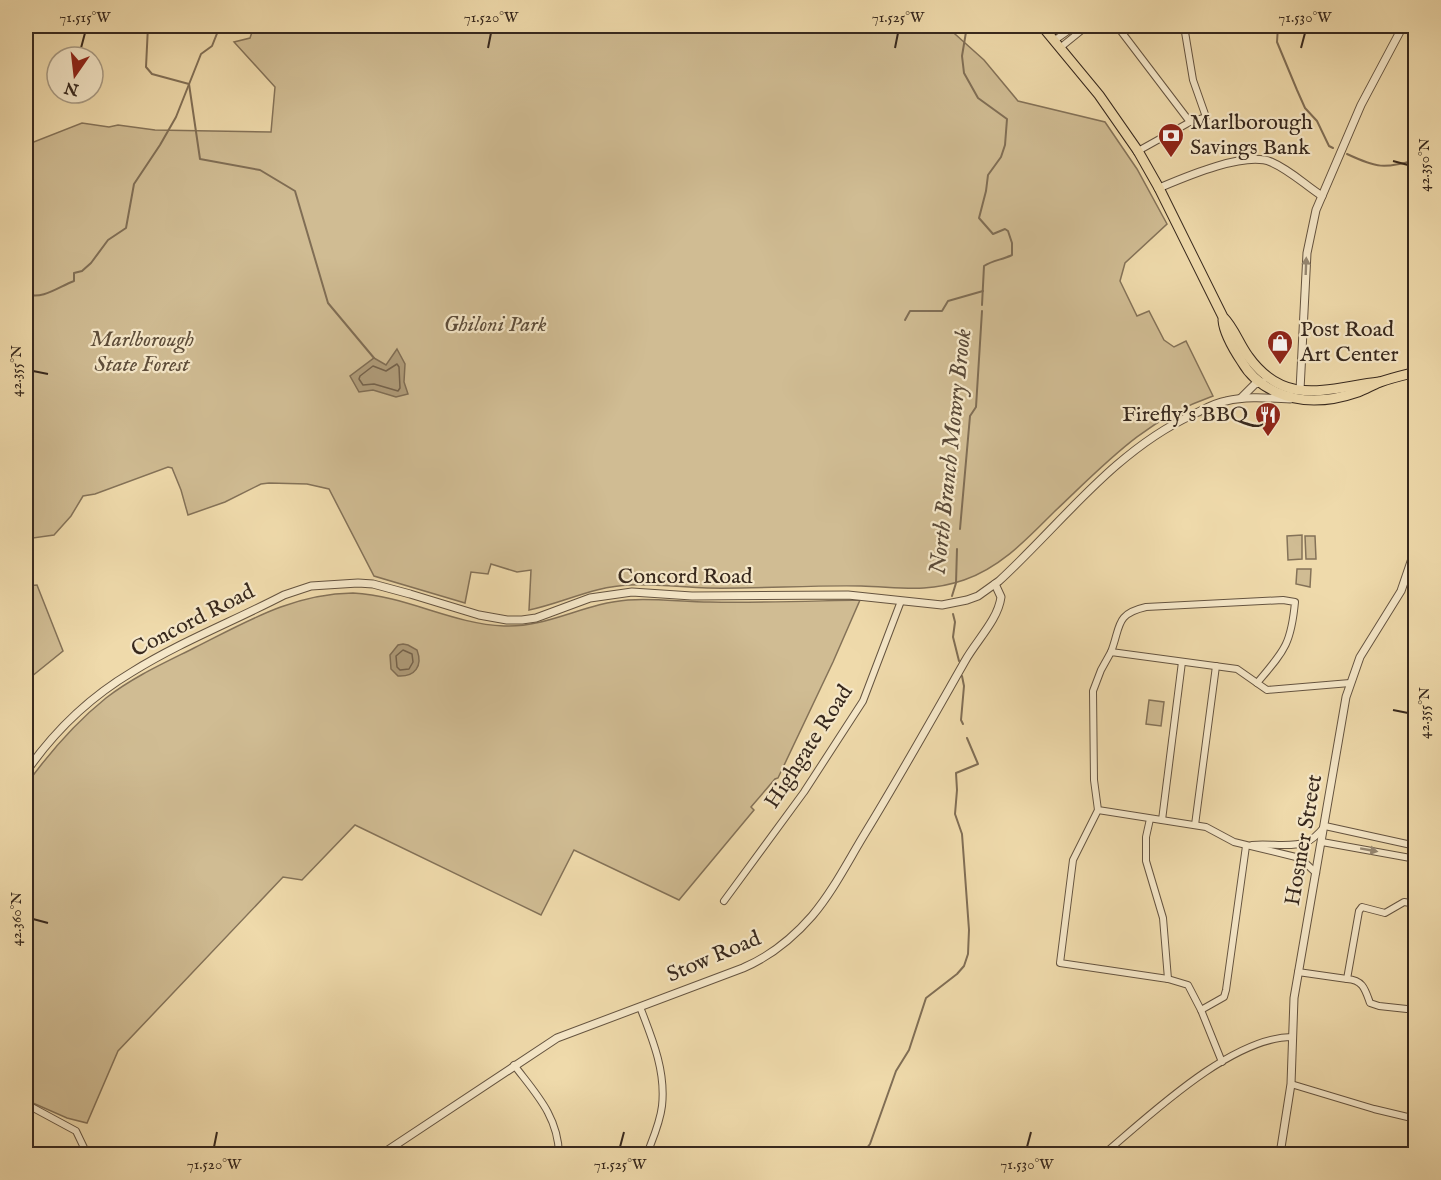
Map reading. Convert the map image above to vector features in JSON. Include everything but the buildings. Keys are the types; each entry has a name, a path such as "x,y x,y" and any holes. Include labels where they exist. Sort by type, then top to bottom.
{"main road":[{"path":"1042,26 1099,95 1138,151 1159,188 1223,317 1265,381 1283,395 1304,400 1333,398 1358,392 1379,382"},
{"path":"1265,381 1300,390 1326,392 1416,372"}],"street":[{"path":"1058,44 1075,26"},
{"path":"1058,44 1082,30 1084,26"},
{"path":"1117,26 1190,122"},
{"path":"1138,151 1190,122 1206,117 1193,80 1184,26"},
{"path":"1300,390 1307,252 1316,210 1358,111 1403,26"},
{"path":"1159,188 1229,163 1261,158 1273,162 1322,196"},
{"path":"1254,398 1259,395 1265,381"},
{"path":"1241,398 1255,384 1265,381"},
{"name":"Concord Road","path":"26,772 61,729 95,698 130,673 284,595 311,586 339,583 373,584 479,615 507,620 536,618 590,598 625,592 692,596 848,595 932,604 954,604 978,596 994,584 1112,469 1144,442 1169,425 1208,407 1241,398 1304,400"},
{"name":"Hosmer Street","path":"1280,1155 1291,1084 1293,1006 1298,972 1325,826 1338,739 1350,683 1360,657 1401,591 1416,547"},
{"name":"Stow Road","path":"382,1155 403,1143 544,1045 570,1031 640,1007 756,962 781,947 811,916 844,870 937,713 995,612 1001,597 994,584"},
{"path":"1222,1062 1188,985 1168,979 1060,963 1073,860 1098,810 1094,780 1094,691 1101,670 1111,652 1119,624 1130,611 1146,607 1282,600 1295,602 1292,630 1284,651 1257,683"},
{"name":"Highgate Road","path":"724,901 804,792 863,701 901,601"},
{"path":"1111,652 1237,669 1267,690 1350,683"},
{"path":"1162,820 1182,662"},
{"path":"1195,825 1216,666"},
{"path":"1098,810 1206,827 1246,846 1300,858 1316,873"},
{"path":"1150,819 1146,837 1146,861 1163,918 1168,979"},
{"path":"1246,846 1269,843 1294,845 1309,842 1325,826 1416,846"},
{"path":"1322,842 1416,859"},
{"path":"1201,1010 1224,997 1226,990 1246,846"},
{"path":"1347,979 1359,911 1362,907 1385,913 1404,902 1416,904"},
{"path":"1298,972 1361,982 1370,1003 1416,1010"},
{"path":"640,1007 660,1065 663,1086 657,1131 647,1155"},
{"path":"1104,1155 1168,1100 1239,1051 1265,1040 1292,1037"},
{"path":"514,1065 548,1110 559,1137 560,1155"},
{"path":"1291,1084 1416,1119"},
{"path":"26,1104 76,1131 87,1155"}],"green space":[{"path":"254,26 946,26 984,60 1018,101 1105,122 1137,169 1167,224 1125,263 1120,281 1137,316 1149,311 1164,340 1174,347 1186,341 1213,396 1166,417 1146,430 1109,460 1002,560 964,580 937,587 707,588 630,585 604,588 529,610 531,570 517,572 491,564 488,574 471,572 465,603 374,576 329,489 307,484 261,484 225,502 188,515 172,468 168,467 95,494 83,496 71,516 54,535 26,539 26,145 82,123 155,130 271,132 275,87 234,42 250,38"},
{"path":"1302,535 1302,559 1288,560 1287,536"},
{"path":"1305,536 1315,536 1316,559 1306,559"},
{"path":"1297,569 1311,569 1310,587 1296,584"},
{"path":"37,585 63,651 26,681 26,586"},
{"path":"353,593 392,599 466,620 504,626 535,623 612,602 628,600 748,602 860,600 778,778 751,807 754,810 679,900 574,850 541,915 355,825 302,880 283,877 118,1051 87,1123 67,1118 26,1100 26,785 73,728 116,690 138,677 271,611 310,598"},
{"path":"1149,700 1164,702 1161,726 1146,724"}],"water":[{"path":"397,349 405,364 404,382 408,394 396,397 373,390 359,392 350,376 374,358 386,365"},
{"path":"403,644 417,650 419,661 416,669 409,675 398,676 391,669 390,655 398,645"}],"waterway":[{"path":"148,26 146,67 152,74 189,84 200,159 260,170 295,191 328,303 374,358"},
{"path":"26,294 44,294 74,281 74,273 82,271 108,240 126,228 134,184 176,117 201,54 212,46 220,26"},
{"name":"North Branch Mowry Brook","path":"967,26 962,56 964,73 978,98 1007,119 1005,145 1001,157 988,175 979,218 993,234 1005,229 1008,231 1012,243 1012,255 984,266 982,305"},
{"path":"1278,26 1277,42 1305,108 1317,121 1329,146 1333,148"},
{"path":"1347,154 1381,166 1416,160"},
{"path":"905,320 910,311 942,311 948,301 983,291"},
{"name":"North Branch Mowry Brook","path":"960,529 970,416 976,407 982,311"},
{"name":"North Branch Mowry Brook","path":"952,596 956,583 957,549"},
{"name":"North Branch Mowry Brook","path":"953,614 955,622 953,637 959,661"},
{"name":"North Branch Mowry Brook","path":"962,676 964,686 961,720 963,724"},
{"name":"North Branch Mowry Brook","path":"862,1154 870,1144 896,1071 909,1050 926,998 957,974 964,966 968,954 969,930 962,834 955,814 956,773 978,764 967,738"}],"place":[{"name":"Marlborough Savings Bank","path":"1171,159"},
{"name":"Post Road Art Center","path":"1280,366"},
{"name":"Firefly's BBQ","path":"1268,438"}],"park label":[{"name":"Ghiloni Park","path":"495,325"},
{"name":"Marlborough State Forest","path":"142,352"}]}
